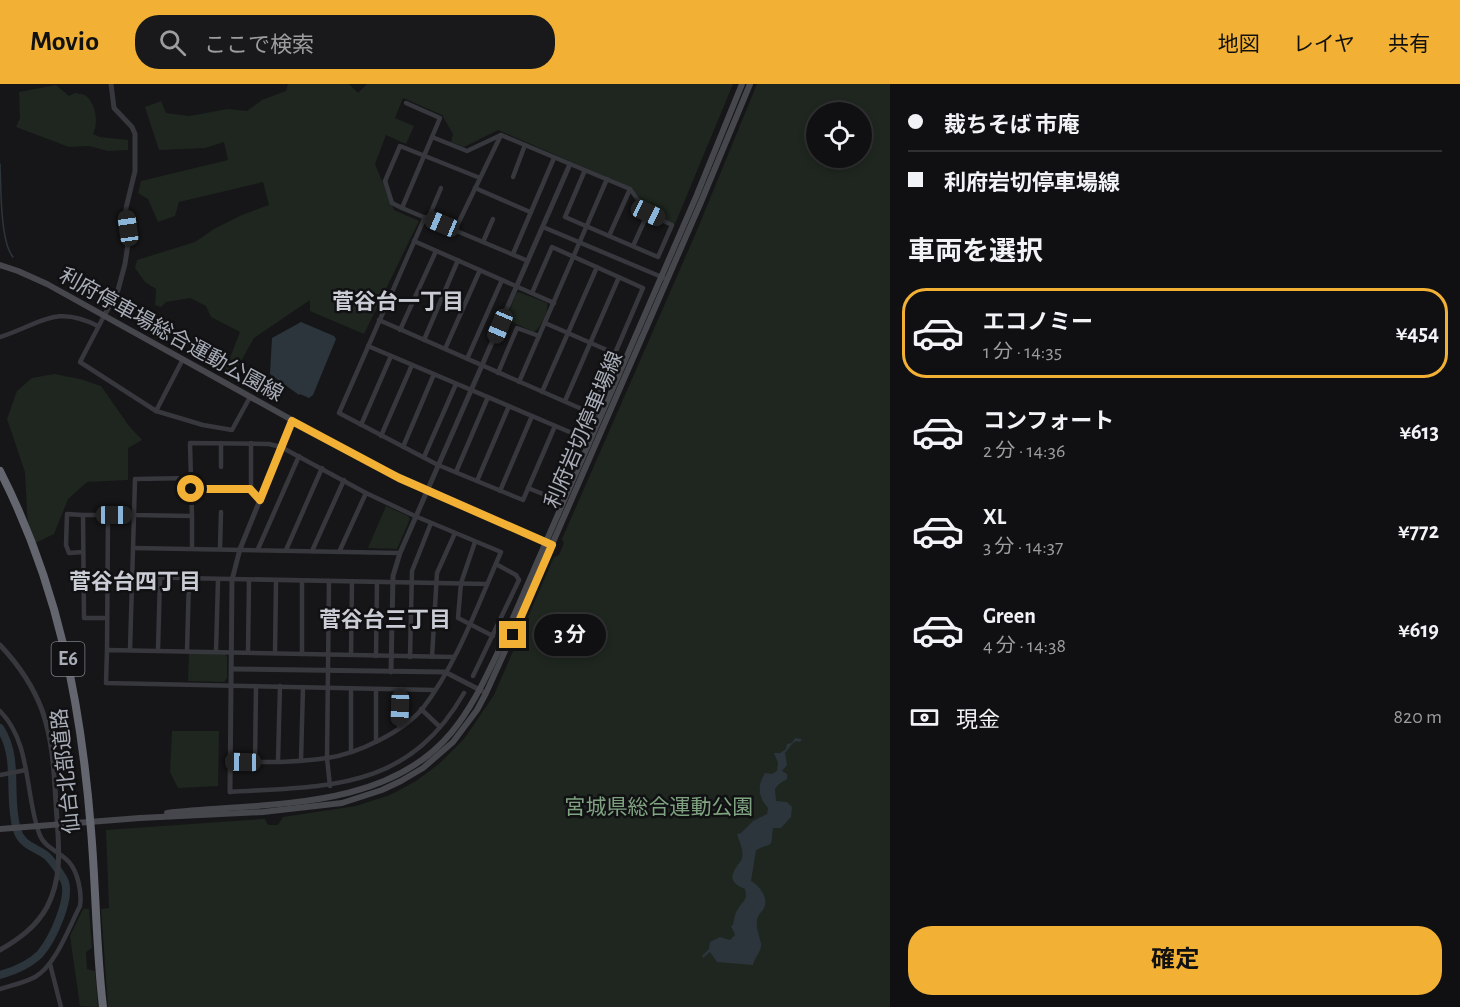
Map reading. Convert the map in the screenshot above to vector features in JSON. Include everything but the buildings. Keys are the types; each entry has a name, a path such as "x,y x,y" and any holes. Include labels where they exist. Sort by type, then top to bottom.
{"highway":[{"name":"仙台北部道路","path":"0,471 36,552 50,591 69,662 82,739 103,1007"}],"main road":[{"name":"利府岩切停車場線","path":"549,543 600,417 664,278 742,84"},
{"name":"利府岩切停車場線","path":"4,829 140,818 232,814 342,803 373,794 401,782 439,754 465,726 483,692 750,84"},
{"name":"利府停車場総合運動公園線","path":"0,265 33,277 372,465 549,543"}],"street":[{"path":"111,84 114,108 132,127 135,134 135,171 126,208 129,237 118,290 80,362 156,411 203,425 232,430 249,397"},
{"path":"402,208 440,118 406,103"},
{"path":"432,137 467,151 501,135 525,146 554,158 570,164 585,170 607,179 630,189 648,213 672,225 658,257 565,217 585,170"},
{"path":"455,230 501,135"},
{"path":"480,178 400,146 385,181 392,203 528,261"},
{"path":"513,177 525,146"},
{"path":"513,254 554,158"},
{"path":"391,672 395,567 415,516 570,164"},
{"path":"519,381 607,179"},
{"path":"441,188 414,241 339,413 438,465 523,500 555,426"},
{"path":"475,188 530,212"},
{"path":"609,236 630,189"},
{"path":"633,246 648,213"},
{"path":"483,242 493,219"},
{"path":"543,227 664,278"},
{"path":"414,241 554,303"},
{"path":"528,488 553,498 643,288 552,247 532,293"},
{"path":"400,330 436,251"},
{"path":"424,340 458,261"},
{"path":"542,392 597,267"},
{"path":"445,349 480,270"},
{"path":"565,401 619,277"},
{"path":"467,359 502,280"},
{"path":"0,337 58,315 83,318 98,326"},
{"path":"379,320 600,417"},
{"path":"545,323 616,354"},
{"path":"498,373 518,328 539,336"},
{"path":"368,346 579,436"},
{"path":"361,424 391,356"},
{"path":"156,411 183,359"},
{"path":"381,436 412,365"},
{"path":"403,447 434,374"},
{"path":"424,457 456,384"},
{"path":"456,472 488,397"},
{"path":"477,481 509,406"},
{"path":"500,491 532,416"},
{"path":"292,421 240,549 232,580 230,792 330,786 370,775 392,766 422,747 440,727 464,693"},
{"path":"192,548 190,442 251,443 281,447 366,493 501,552 454,657 421,709 399,727 376,742 327,758 230,762"},
{"path":"221,443 221,467"},
{"path":"251,443 250,489 260,500"},
{"path":"258,549 298,456"},
{"path":"286,550 322,468"},
{"path":"130,650 135,479 190,478"},
{"path":"312,550 344,480"},
{"path":"191,489 250,489"},
{"path":"340,550 366,493"},
{"path":"220,548 221,512"},
{"path":"83,552 69,552 66,545 67,514 192,516"},
{"path":"83,515 84,618 107,618"},
{"path":"108,515 106,683 434,690"},
{"path":"410,657 412,571 431,523"},
{"path":"432,657 437,573 455,533"},
{"path":"475,542 461,583 458,618 494,636"},
{"path":"133,548 340,550 400,553"},
{"path":"473,676 519,580 516,575 496,564"},
{"path":"84,576 487,584"},
{"path":"158,650 160,578"},
{"path":"187,651 189,579"},
{"path":"216,651 218,580"},
{"path":"248,652 249,580"},
{"path":"275,653 276,581"},
{"path":"302,581 302,654"},
{"path":"329,581 327,758 330,786"},
{"path":"351,655 352,581"},
{"path":"376,656 377,582"},
{"path":"0,645 17,665 31,687 49,732 53,752 59,856 54,892 39,919 27,932 0,950"},
{"path":"107,650 454,657"},
{"path":"232,669 445,672 483,692"},
{"path":"255,762 256,686"},
{"path":"278,761 280,686"},
{"path":"302,760 303,687"},
{"path":"351,688 351,752"},
{"path":"376,688 376,742"},
{"path":"399,727 401,689"},
{"path":"421,709 440,727"},
{"path":"0,711 19,741 29,796 40,837 50,849 70,862 81,900 50,964 36,976 0,989"},
{"path":"0,775 24,770"},
{"path":"50,964 62,1007"}],"green space":[{"path":"288,84 349,84 358,93 367,84 733,84 675,224 650,211 632,188 498,130 464,147 451,142 453,134 442,115 403,98 395,118 414,126 406,144 386,135 375,164 394,210 419,221 364,334 310,311 310,300 254,338 232,377 224,373 240,332 211,317 206,306 190,298 166,302 161,307 155,305 156,289 145,282 135,268 137,260 195,242 214,229 242,215 269,205 263,182 179,202 175,216 158,222 148,199 138,193 141,181 228,160 224,142 205,148 159,150 145,107 161,101 166,113 189,116 228,109 247,111 262,100 286,91"},
{"name":"宮城県総合運動公園","path":"757,84 890,84 890,1007 108,1007 101,909 109,908 106,830 262,819 265,819 268,825 278,825 283,817 356,806 390,795 416,781 439,764 464,739 494,695 554,557 559,555 564,543 562,539 695,235"},
{"path":"56,85 69,96 75,93 85,95 92,103 95,113 96,124 93,134 128,140 128,150 108,151 89,146 69,147 16,127 20,118 19,92"},
{"path":"519,292 547,303 544,319 534,332 510,321 507,317 516,294"},
{"path":"54,374 101,386 129,426 142,440 128,448 128,480 87,482 68,499 54,534 29,546 25,472 7,419 17,391 32,378"},
{"path":"386,506 410,519 397,549 368,548"},
{"path":"224,653 227,657 227,678 224,682 188,681 189,654"},
{"path":"172,731 219,731 218,786 178,788 170,772"},
{"path":"83,909 89,909 92,948 86,952 87,969 95,971 98,1007 80,1006 70,936"}],"shaded area":[{"path":"301,322 334,336 336,339 313,395 309,398 299,395 270,374 272,338"},
{"path":"795,738 802,739 792,744 785,753 787,765 782,771 787,774 787,779 775,789 776,801 787,802 792,807 791,817 781,828 773,828 771,844 756,850 751,881 760,889 765,900 764,908 757,920 760,951 753,965 717,962 710,952 703,958 702,956 709,949 710,942 720,937 730,940 735,935 731,926 746,896 745,889 737,885 732,878 742,855 737,834 753,821 767,814 768,808 762,800 760,791 761,782 765,773 772,774 777,771 778,763 774,753 780,753 786,749 787,744 792,743"}],"waterway":[{"path":"0,164 3,227 13,257"},
{"path":"0,728 10,752 14,817 19,835 22,840 47,856 66,886 64,906 60,917 40,954 22,967 0,975"}],"district":[{"name":"菅谷台一丁目","path":"398,302"},
{"name":"菅谷台四丁目","path":"135,582"},
{"name":"菅谷台三丁目","path":"385,620"}],"route":[{"path":"191,489 250,489 260,500 292,421 399,478 552,545 513,635"}]}
